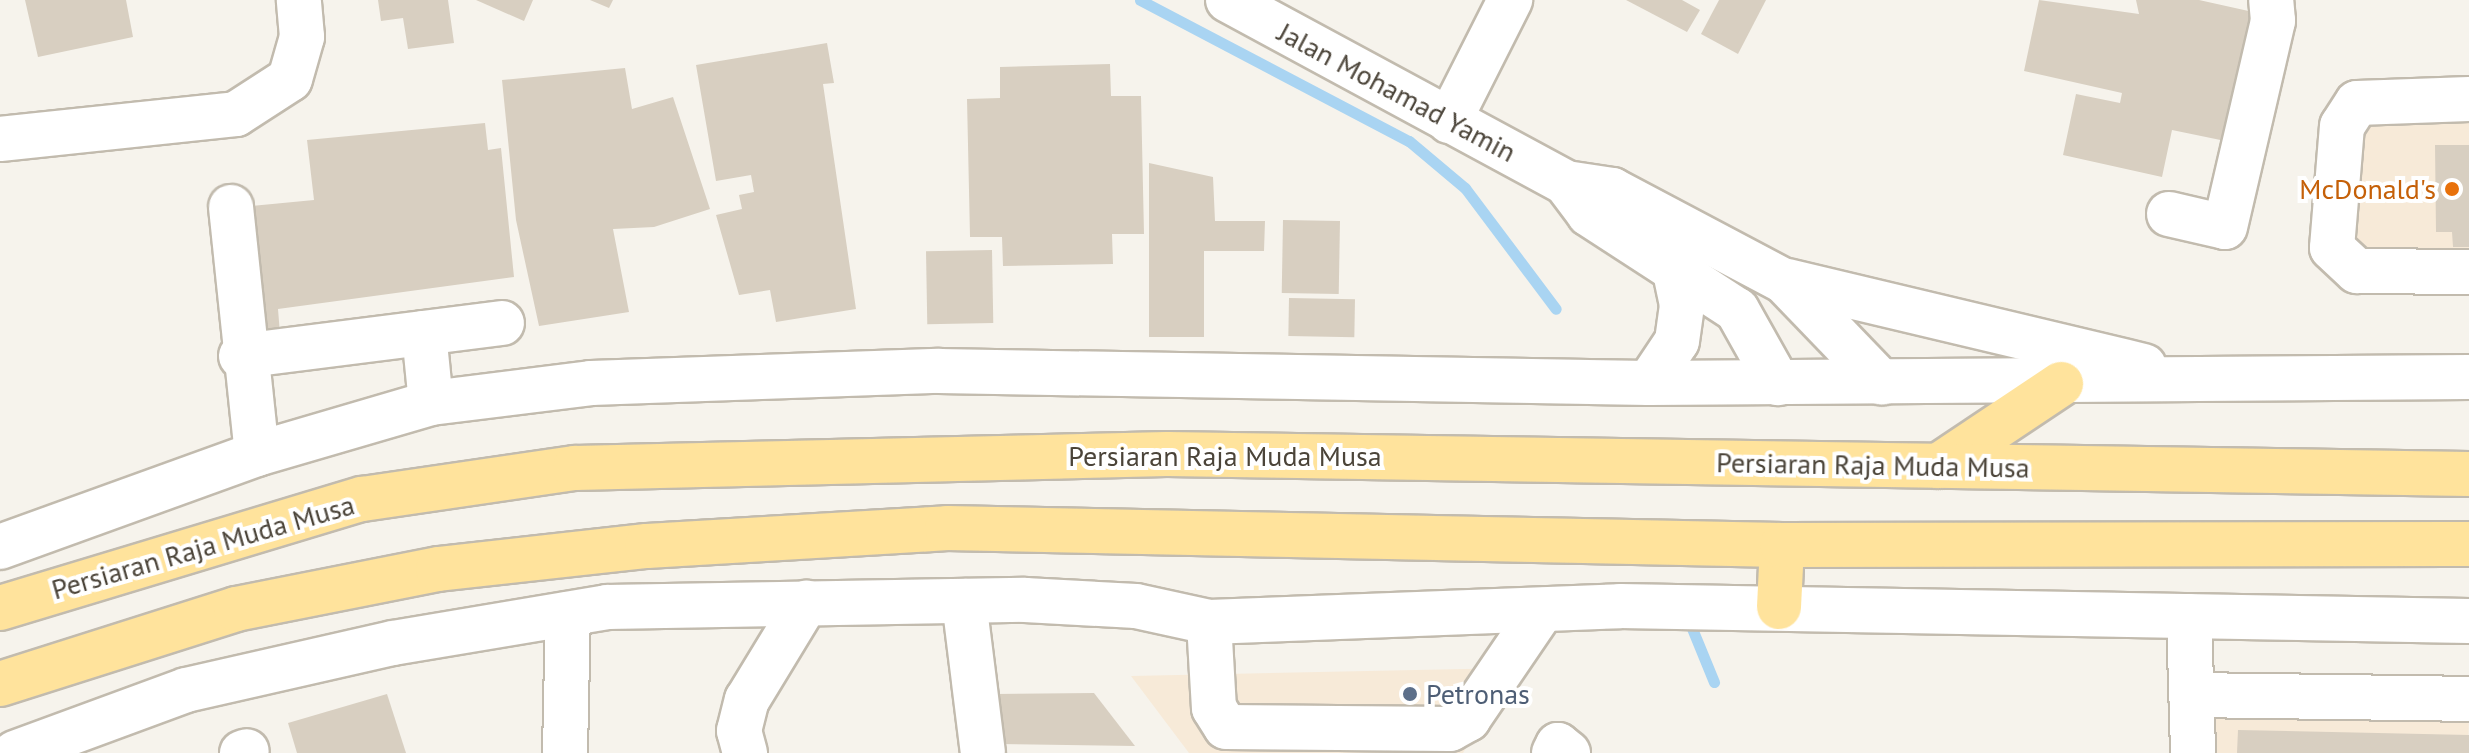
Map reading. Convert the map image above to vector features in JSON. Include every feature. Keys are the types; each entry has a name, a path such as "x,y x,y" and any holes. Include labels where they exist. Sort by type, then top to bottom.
{"main road":[{"path":"1938,466 2061,384"},
{"name":"Persiaran Raja Muda Musa","path":"0,608 227,534 362,499 575,468 1167,454 2469,474"},
{"path":"0,684 236,609 438,569 647,546 947,528 1782,545 2469,544"},
{"path":"1779,607 1782,545"}],"street":[{"path":"0,139 236,114 290,79 302,37 299,0"},
{"name":"Jalan Mohamad Yamin","path":"1228,0 1566,183 1612,190 1784,281 1882,383"},
{"path":"1449,121 1510,0"},
{"path":"2169,214 2225,227 2273,21 2271,0"},
{"path":"2469,99 2357,103 2342,126 2332,248 2357,271 2469,272"},
{"name":"Jalan Mohamad Yamin","path":"1566,183 1589,214 1737,310 1778,383"},
{"path":"231,207 241,356 257,454"},
{"path":"1649,383 1677,341 1682,305 1675,271"},
{"path":"1784,281 2218,384"},
{"path":"241,356 502,323"},
{"path":"424,333 431,403"},
{"path":"0,547 257,454 431,403 591,383 939,371 1649,383 2218,384 2469,377"},
{"path":"964,601 983,753"},
{"path":"15,753 186,690 568,614 806,603 964,601 1136,606 1209,622 1542,610 1779,607 2469,621"},
{"path":"745,753 739,731 747,700 806,603"},
{"path":"1209,622 1214,708 1226,727 1450,729 1468,719 1542,610"},
{"path":"565,753 568,614"},
{"path":"2189,616 2193,753"},
{"path":"2191,695 2469,699"}],"shaded area":[{"path":"2469,109 2469,263 2362,262 2342,243 2364,112"},
{"path":"1513,668 1463,753 1189,753 1131,676"},
{"path":"2204,708 2469,713 2468,753 2203,753"}],"building":[{"path":"25,0 126,0 133,37 38,57"},
{"path":"378,0 448,0 454,43 408,49 403,18 381,21"},
{"path":"476,0 533,0 524,21"},
{"path":"590,0 613,0 609,8"},
{"path":"1626,0 1682,0 1700,10 1687,32"},
{"path":"1719,0 1766,0 1738,54 1701,34"},
{"path":"2039,0 2139,14 2136,0 2199,0 2262,14 2235,143 2172,130 2162,177 2063,155 2076,94 2120,103 2122,93 2024,71"},
{"path":"827,43 834,83 823,84 856,309 776,322 770,290 739,295 716,215 742,209 739,195 754,192 751,175 716,181 696,65"},
{"path":"1110,64 1111,96 1141,96 1144,234 1112,234 1113,264 1003,266 1002,237 970,237 967,99 1000,98 1000,67"},
{"path":"625,68 632,109 673,97 710,209 654,227 613,229 629,312 539,326 516,220 502,80"},
{"path":"485,123 488,150 501,148 514,277 278,309 280,334 243,338 230,208 314,200 307,140"},
{"name":"McDonald's","path":"2435,145 2469,145 2469,247 2453,247 2452,232 2436,232"},
{"path":"1149,163 1213,177 1215,221 1265,221 1264,251 1204,251 1204,337 1149,337"},
{"path":"1283,220 1340,221 1339,294 1282,293"},
{"path":"992,250 993,323 927,324 926,251"},
{"path":"1289,298 1355,299 1354,337 1288,336"},
{"path":"1094,693 1135,746 997,744 994,694"},
{"path":"387,694 406,753 297,753 288,723"},
{"path":"2238,730 2469,735 2469,753 2237,753"}],"waterway":[{"path":"1140,0 1409,141 1465,188 1556,309"},
{"path":"1689,621 1714,682"}],"place":[{"name":"McDonald's","path":"2452,189"},
{"name":"Petronas","path":"1410,694"}]}
